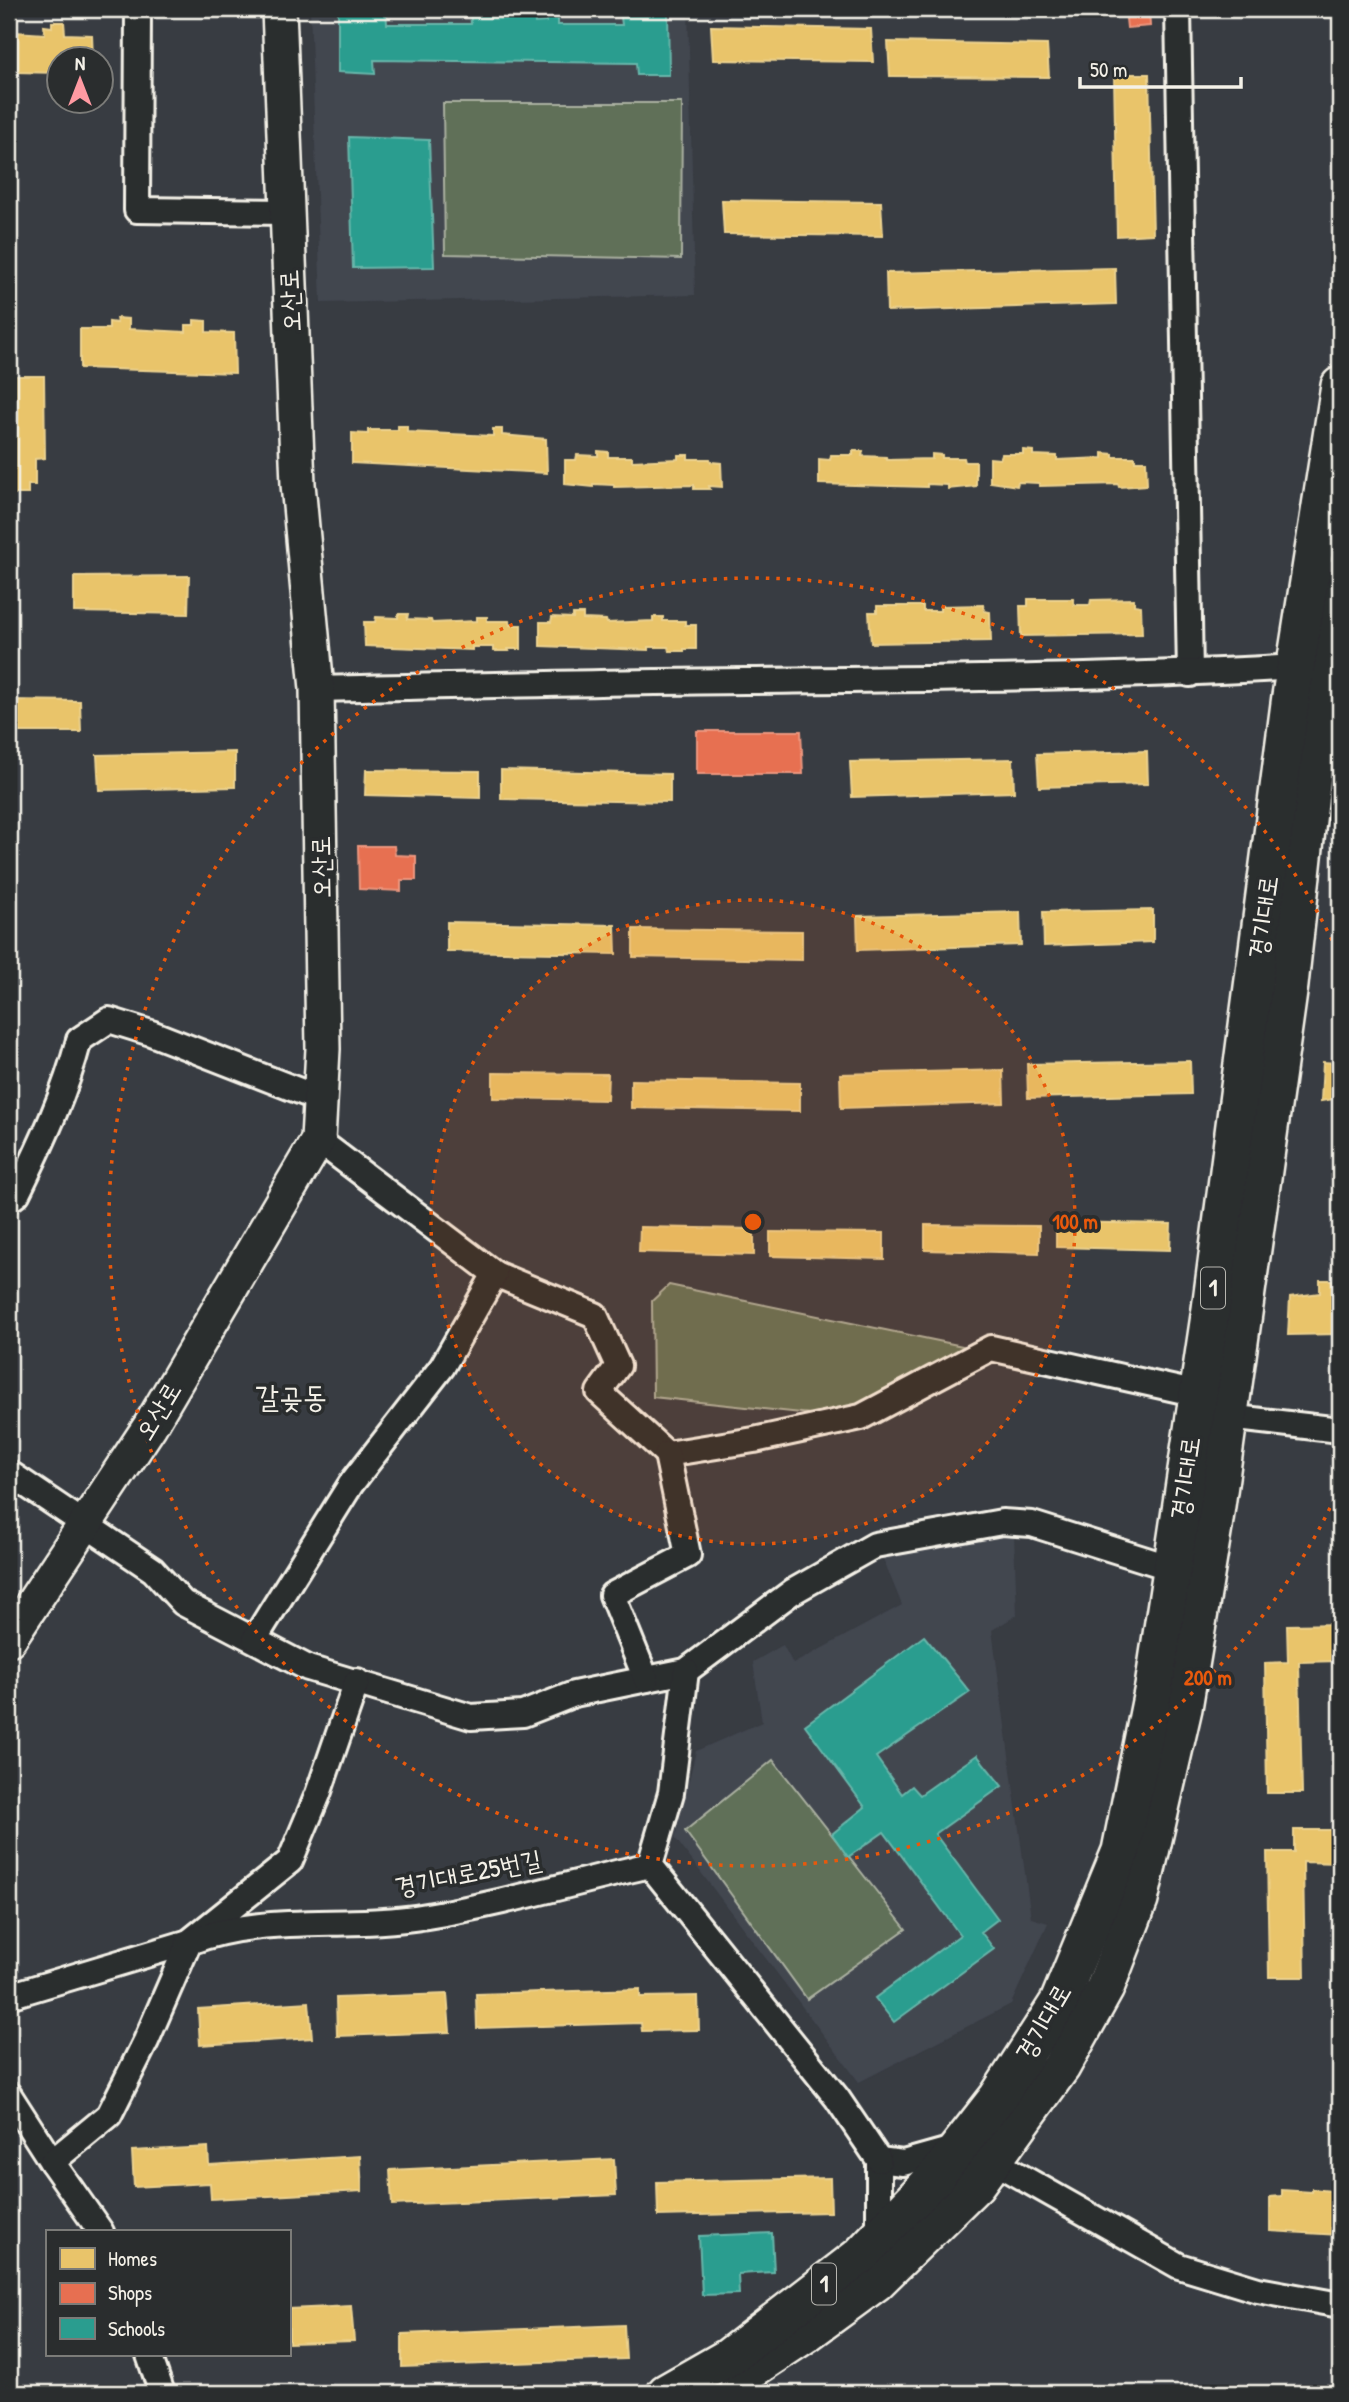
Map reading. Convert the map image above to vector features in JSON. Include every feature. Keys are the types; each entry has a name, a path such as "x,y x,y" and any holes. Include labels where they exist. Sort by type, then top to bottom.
{"main road":[{"name":"경기대로","path":"713,2393 806,2334 876,2283 976,2183 1061,2067 1105,1988 1139,1900 1159,1824 1183,1708 1213,1527 1289,985 1319,676 1340,386"},
{"name":"경기대로","path":"666,2393 729,2357 860,2256 960,2147 998,2097 1059,2003 1121,1851 1154,1688 1198,1394 1319,676 1337,621 1340,577"}],"street":[{"path":"138,9 137,210 286,212"},
{"name":"오산로","path":"9,1639 150,1426 318,1140 323,1049 317,688 298,484 279,9"},
{"path":"1178,9 1190,674"},
{"path":"317,688 748,681 822,683 1190,674 1319,676"},
{"path":"9,1200 17,1194 47,1133 70,1074 79,1040 108,1020 151,1033 320,1099"},
{"path":"318,1140 495,1273 595,1315 618,1366 599,1392 667,1454 688,1555 612,1595 646,1679"},
{"path":"255,1638 351,1484 442,1367 495,1273"},
{"path":"667,1454 754,1440 861,1417 991,1348 1198,1394 1228,1417 1340,1430"},
{"path":"9,1473 153,1570 183,1603 255,1638 308,1668 471,1717 523,1714 574,1694 687,1671 792,1592 875,1545 1002,1522 1032,1524 1159,1564 1174,1558 1203,1532 1213,1527"},
{"path":"687,1671 671,1793 650,1865 837,2098 879,2160 879,2237"},
{"path":"52,2162 108,2115 146,2041 189,1942 290,1861 318,1794 356,1681"},
{"name":"경기대로25번길","path":"9,1996 208,1935 284,1925 425,1917 650,1865"},
{"path":"9,2095 99,2230"},
{"path":"879,2160 903,2163 960,2147 993,2161 1180,2266 1258,2290 1340,2305"},
{"path":"149,2356 162,2393"}],"shaded area":[{"path":"310,9 688,9 695,295 321,303"},
{"path":"1014,1535 1017,1615 992,1630 1031,1918 1048,1923 1011,2004 859,2082 675,1838 696,1751 762,1722 753,1662 783,1645 793,1664 902,1605 882,1556"}],"green space":[{"path":"443,103 682,103 681,259 445,254"},
{"path":"669,1285 972,1348 867,1408 820,1415 653,1397 652,1301"},
{"path":"773,1760 906,1929 807,1999 685,1831"}],"building: Homes":[{"path":"52,22 64,22 65,34 92,35 92,46 46,46 46,73 15,72 16,32 45,34 44,26 52,27"},
{"path":"711,26 871,29 873,62 713,60"},
{"path":"888,42 1047,45 1049,77 890,76"},
{"path":"1114,74 1149,74 1153,234 1117,236"},
{"path":"9,155 15,155 17,237 9,237"},
{"path":"722,200 881,202 883,236 724,234"},
{"path":"1115,268 1116,304 887,311 886,273"},
{"path":"116,318 129,319 129,329 186,332 186,325 194,325 194,320 206,321 206,332 234,333 235,373 80,368 80,329 109,329 109,322 117,323"},
{"path":"9,376 44,376 45,458 35,459 35,485 28,485 28,494 9,494"},
{"path":"398,426 407,426 407,432 493,436 493,429 502,429 502,435 546,439 547,473 352,463 352,433 398,430"},
{"path":"1023,450 1033,451 1033,455 1057,456 1057,460 1103,458 1103,453 1113,454 1113,457 1135,457 1135,461 1146,461 1147,485 1039,486 1039,483 1018,482 1017,486 990,482 990,458 1000,459 1002,454 1023,454"},
{"path":"598,451 608,452 608,457 632,457 632,461 678,459 678,455 688,455 688,459 710,459 711,462 721,463 722,487 694,489 694,485 614,487 593,484 593,487 565,484 565,460 576,460 577,455 598,456"},
{"path":"853,451 863,451 862,456 886,457 887,460 932,459 932,454 942,455 942,458 964,458 965,462 976,462 976,486 948,489 948,485 927,484 927,487 819,484 819,459 830,460 831,455 853,455"},
{"path":"189,576 188,614 74,612 74,577"},
{"path":"1028,599 1073,599 1074,605 1090,605 1091,600 1134,599 1134,605 1141,606 1142,634 1021,636 1020,606 1028,606"},
{"path":"983,605 984,611 990,612 991,641 871,643 869,612 877,612 877,606 923,606 923,611 940,611 940,606"},
{"path":"398,614 408,614 407,619 431,620 432,623 477,621 477,617 487,617 487,621 509,621 510,625 521,625 521,649 493,651 493,647 472,647 472,650 365,646 364,622 375,622 376,617 398,618"},
{"path":"573,614 583,614 583,619 606,620 607,623 653,621 653,617 663,617 663,621 685,621 685,625 696,625 696,649 669,651 668,647 648,647 648,650 540,646 540,622 551,622 552,617 573,618"},
{"path":"9,700 80,701 81,732 9,732"},
{"path":"1147,751 1148,784 1039,787 1037,754"},
{"path":"235,752 235,787 99,790 97,755"},
{"path":"1013,759 1014,792 852,797 850,762"},
{"path":"366,770 480,771 480,798 365,795"},
{"path":"501,770 670,774 670,802 501,799"},
{"path":"1153,910 1153,942 1044,946 1043,912"},
{"path":"1020,912 1021,945 858,950 857,916"},
{"path":"447,922 615,925 616,954 447,951"},
{"path":"633,929 802,931 802,960 633,957"},
{"path":"1338,1059 1340,1098 1321,1101 1323,1062 1337,1063"},
{"path":"1190,1061 1191,1094 1028,1098 1027,1064"},
{"path":"1003,1070 1004,1103 841,1108 840,1074"},
{"path":"493,1073 608,1074 607,1100 493,1098"},
{"path":"631,1080 800,1083 800,1111 631,1108"},
{"path":"1056,1222 1171,1224 1170,1250 1056,1247"},
{"path":"925,1225 1039,1226 1039,1253 925,1250"},
{"path":"640,1227 754,1229 754,1255 639,1252"},
{"path":"770,1232 884,1233 884,1259 770,1256"},
{"path":"1320,1280 1339,1280 1340,1334 1288,1335 1290,1297 1320,1293"},
{"path":"1340,1624 1340,1661 1299,1662 1302,1793 1267,1793 1265,1663 1288,1662 1287,1625"},
{"path":"1294,1830 1340,1830 1340,1863 1303,1862 1305,1977 1269,1977 1267,1852 1294,1852"},
{"path":"640,1989 640,1997 698,1996 699,2030 642,2031 641,2023 477,2028 476,1994"},
{"path":"447,1994 450,2032 337,2036 336,1998"},
{"path":"309,2002 312,2038 200,2045 198,2009"},
{"path":"208,2147 209,2165 360,2156 362,2191 211,2199 210,2183 134,2187 132,2151"},
{"path":"614,2159 616,2195 392,2205 390,2170"},
{"path":"830,2178 831,2212 658,2216 657,2182"},
{"path":"1312,2189 1340,2192 1340,2235 1270,2231 1270,2197 1282,2196 1282,2190 1312,2192"},
{"path":"351,2306 354,2341 290,2343 290,2309"},
{"path":"624,2325 626,2359 402,2367 402,2334"}],"building: Shops":[{"path":"1125,9 1149,9 1150,26 1127,28"},
{"path":"697,731 801,731 803,774 697,774"},
{"path":"358,846 394,846 395,855 416,856 416,880 401,880 401,891 359,889"},
{"path":"9,1508 15,1511 15,1520 9,1530"}],"building: Schools":[{"path":"338,9 386,9 387,24 471,24 470,9 534,9 535,23 546,22 546,10 558,10 558,25 622,25 620,9 668,9 669,75 637,75 636,63 374,60 375,74 338,72"},
{"path":"349,137 429,140 434,267 353,268"},
{"path":"924,1636 970,1692 876,1757 902,1794 912,1786 920,1795 977,1755 1002,1786 935,1834 998,1919 981,1932 994,1949 894,2022 875,1998 960,1935 884,1832 848,1857 832,1834 865,1807 805,1725"},
{"path":"772,2233 774,2272 738,2274 739,2294 702,2295 699,2236"}],"district":[{"name":"갈곶동","path":"291,1397"}]}
